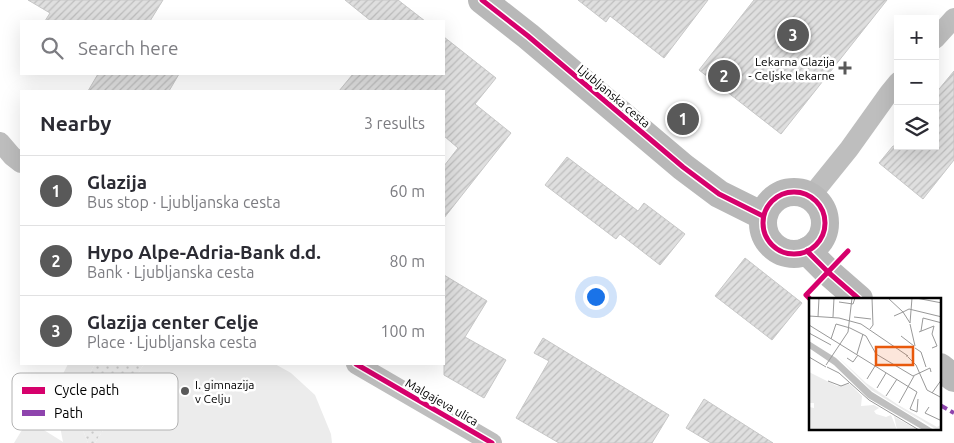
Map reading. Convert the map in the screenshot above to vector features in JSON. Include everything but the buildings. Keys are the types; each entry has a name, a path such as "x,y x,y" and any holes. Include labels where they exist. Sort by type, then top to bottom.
{"street":[{"name":"Ljubljanska cesta","path":"482,0 528,36 683,167 719,194 763,216"},
{"path":"939,35 954,18"},
{"path":"811,196 849,149 894,87"},
{"path":"796,192 811,196 822,209 825,225 820,240 807,251 790,254 774,248 764,234 763,216 769,203 781,194 796,192"},
{"path":"807,251 858,298"},
{"name":"Malgajeva ulica","path":"358,365 492,443"},
{"path":"942,369 954,378"}],"shaded area":[{"path":"68,365 94,365 90,373 64,373"},
{"path":"94,365 143,365 138,373 90,373"},
{"path":"143,365 277,365 291,373 315,395 331,434 332,443 95,443 103,430 178,430 178,373 138,373"},
{"path":"22,430 44,430 63,442 61,430 83,430 88,443 14,443"},
{"path":"83,430 103,430 95,443 88,443"}],"marked path":[{"path":"942,406 954,413"}],"cycle path":[{"path":"482,0 528,36 683,167 719,194 763,216"},
{"path":"794,192 806,194 816,201 823,211 825,223 823,235 816,245 806,252 794,254 782,252 772,245 765,235 763,223 765,211 772,201 782,194 794,192"},
{"path":"807,251 858,298"},
{"path":"809,298 806,295 848,251"},
{"path":"358,365 492,443"}],"place":[{"name":"Glazija center Celje","path":"793,35"},
{"name":"Lekarna Glazija - Celjske lekarne","path":"845,68"},
{"name":"Hypo Alpe-Adria-Bank d.d.","path":"724,76"},
{"name":"Glazija","path":"683,119"},
{"name":"I. gimnazija v Celju","path":"185,391"}]}
